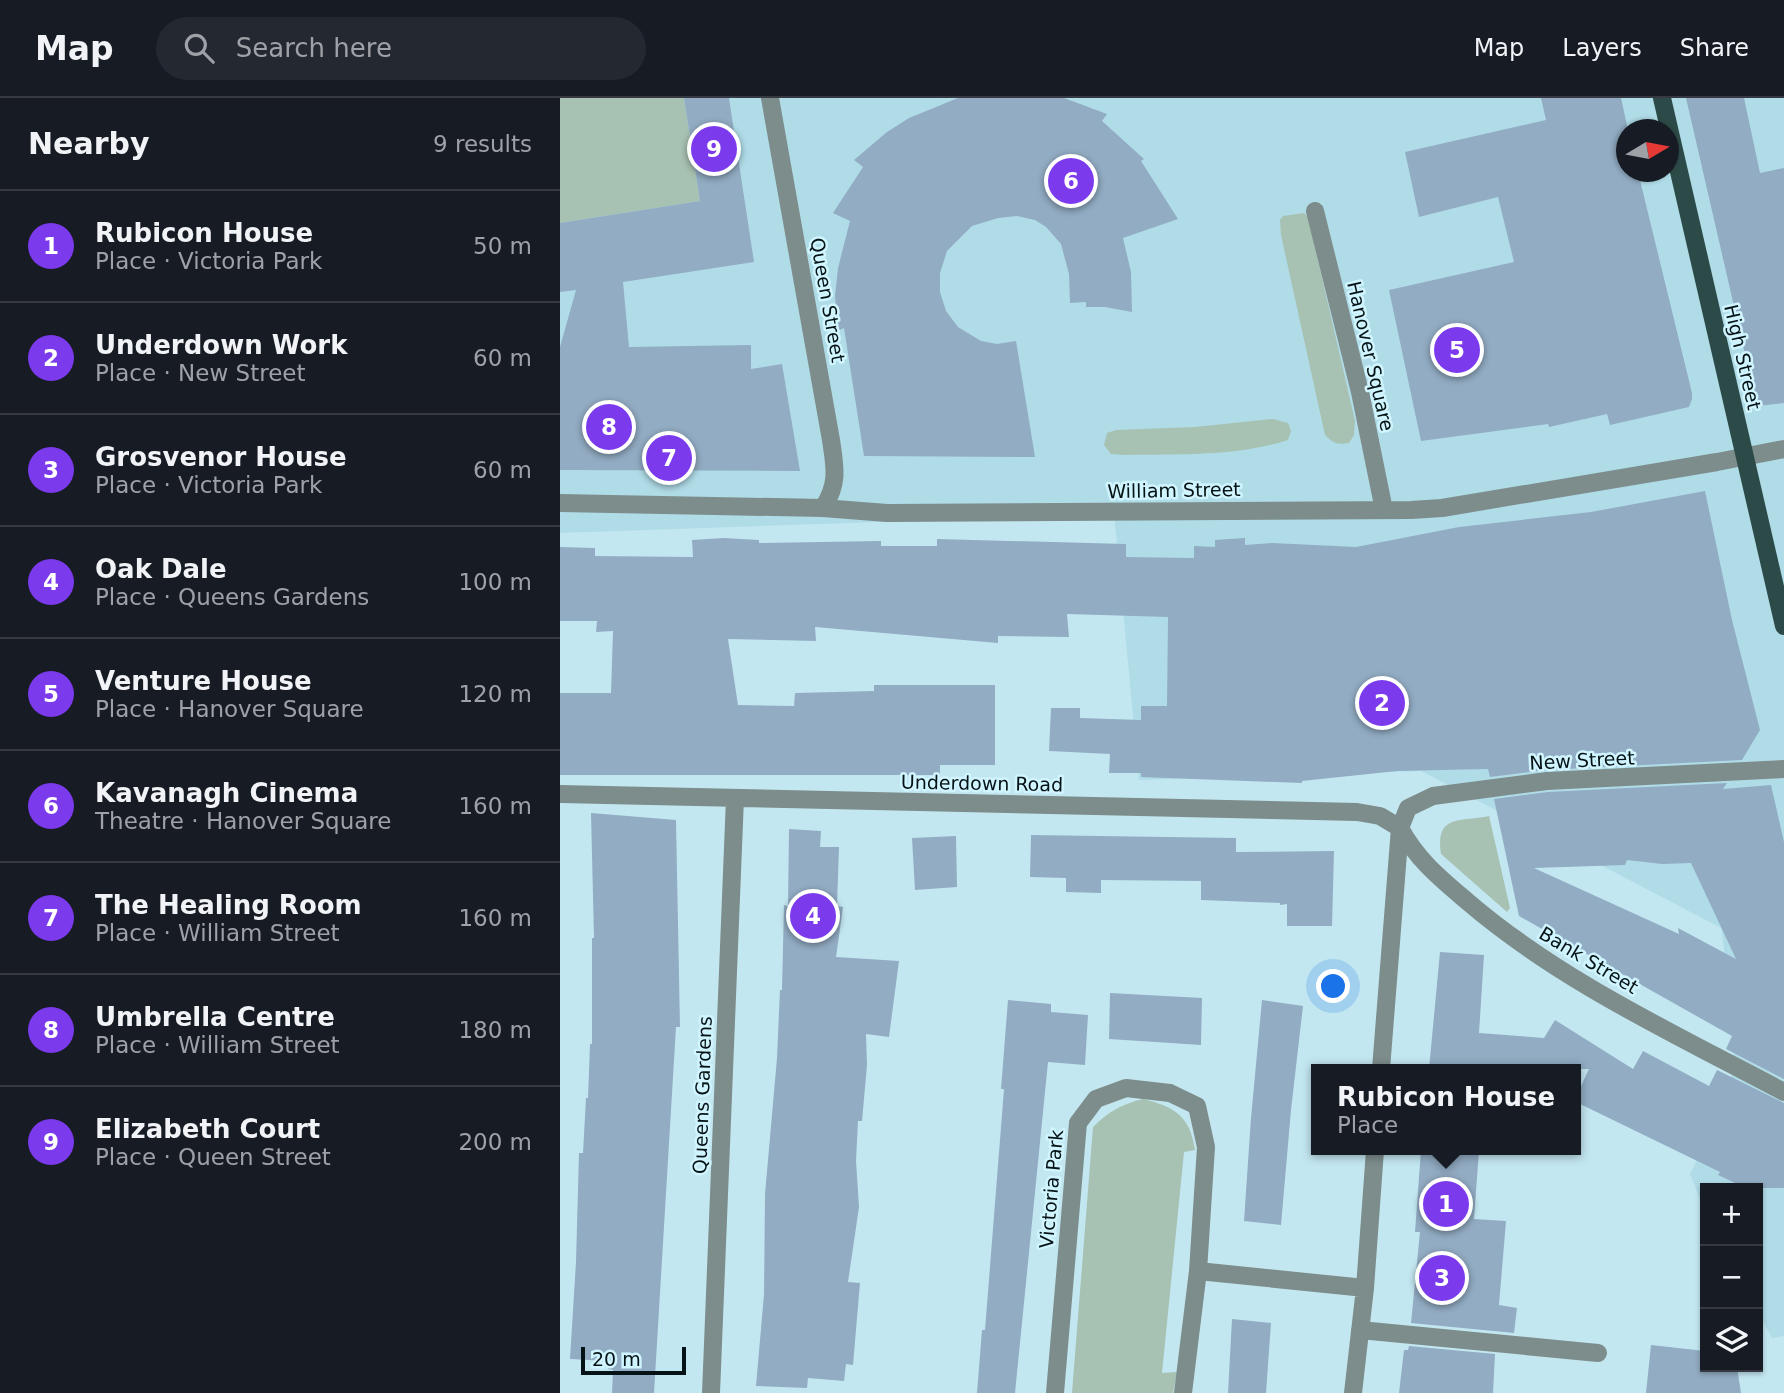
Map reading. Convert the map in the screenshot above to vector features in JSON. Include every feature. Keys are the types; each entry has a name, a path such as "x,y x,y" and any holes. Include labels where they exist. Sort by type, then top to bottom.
{"main road":[{"name":"High Street","path":"1662,98 1784,625"}],"street":[{"name":"Queen Street","path":"770,98 836,474 832,493 823,508"},
{"name":"Hanover Square","path":"1315,211 1360,392 1384,510"},
{"name":"William Street","path":"560,503 823,508 887,513 1442,508 1784,449"},
{"name":"New Street","path":"1400,828 1408,808 1433,796 1547,781 1784,769"},
{"name":"Underdown Road","path":"560,794 1357,812 1380,816 1400,828"},
{"name":"Queens Gardens","path":"711,1393 735,799"},
{"path":"1381,1064 1400,828"},
{"name":"Bank Street","path":"1400,828 1425,866 1518,942 1630,1010 1784,1092"},
{"name":"Victoria Park","path":"1055,1393 1078,1123 1096,1099 1126,1088 1170,1093 1197,1106 1206,1147 1198,1271 1183,1393"},
{"path":"1353,1393 1365,1288 1375,1155"},
{"path":"1198,1271 1365,1288"},
{"path":"1360,1330 1598,1353"}],"shaded area":[{"path":"560,98 1784,98 1784,1336 1772,1338 1763,1321 1763,1183 1700,1183 1700,1199 1690,1174 1730,1092 1736,1031 1721,928 1421,771 1139,780 1114,514 560,533"}],"green space":[{"path":"560,98 684,98 700,201 560,223"},
{"path":"1304,213 1308,217 1355,421 1354,435 1349,443 1336,443 1325,435 1281,235 1280,220 1283,216"},
{"path":"1273,419 1288,423 1291,431 1288,440 1248,449 1207,454 1124,455 1111,454 1104,445 1107,433 1116,430 1195,427"},
{"path":"1489,816 1510,908 1507,912 1441,854 1440,841 1446,826 1459,820"},
{"path":"1143,1099 1164,1106 1179,1115 1189,1129 1195,1150 1184,1152 1162,1373 1177,1372 1173,1393 1072,1393 1093,1127 1116,1109"}],"building":[{"path":"684,98 729,98 754,262 623,282 629,347 751,345 751,369 782,364 800,471 560,470 560,347 576,290 560,292 560,223 700,201"},
{"path":"958,98 1064,98 1107,114 1102,121 1144,159 1141,161 1178,219 1123,238 1131,272 1132,312 1086,307 1086,302 1070,303 1069,274 1061,244 1046,227 1035,220 1017,216 998,218 972,226 947,251 940,273 940,292 946,311 958,327 981,341 997,344 1016,341 1035,457 864,456 844,328 838,331 835,296 838,268 850,221 833,213 863,167 854,160 887,132 909,118"},
{"path":"1541,98 1621,98 1626,119 1616,119 1616,182 1640,182 1692,393 1689,407 1610,425 1607,414 1549,427 1548,424 1421,441 1389,290 1514,262 1498,197 1419,217 1405,152 1546,120"},
{"path":"1686,98 1744,98 1760,173 1784,168 1784,403 1757,406"},
{"path":"1705,491 1732,620 1760,730 1742,760 1546,770 1490,777 1488,769 1397,771 1302,783 1141,777 1141,773 1109,773 1110,754 1049,751 1051,708 1080,708 1080,718 1141,720 1141,706 1167,706 1168,617 1067,614 1069,637 998,636 998,643 815,627 816,641 728,639 738,705 794,706 795,693 874,691 874,685 995,685 995,765 940,765 940,775 560,775 560,693 611,693 613,631 596,632 597,621 560,621 560,547 595,548 595,556 693,557 692,540 724,538 759,540 759,543 881,541 881,546 937,546 937,539 1126,544 1126,557 1194,558 1194,546 1215,547 1215,540 1245,538 1245,545 1272,543 1356,547 1459,527 1591,512"},
{"path":"1727,783 1723,789 1771,785 1784,842 1784,1079 1726,1049 1732,1036 1519,916 1494,799 1548,792","holes":["1627,860 1662,864 1691,863 1736,959 1678,928 1679,934 1534,868 1625,865"]},
{"path":"591,813 676,820 680,1027 676,1027 654,1393 612,1393 613,1370 608,1369 609,1361 570,1359 579,1153 583,1153 592,1044 594,938"},
{"path":"789,829 821,831 820,847 839,847 837,906 843,907 836,957 899,961 889,1037 866,1034 867,1065 862,1121 858,1121 856,1161 859,1207 848,1282 860,1283 853,1365 846,1364 844,1381 808,1378 807,1388 756,1386 764,1294 765,1194 782,990 784,905 788,906"},
{"path":"1031,835 1236,838 1236,852 1334,851 1332,926 1287,926 1287,904 1201,900 1201,881 1101,880 1101,893 1066,892 1066,878 1030,877"},
{"path":"956,836 957,887 915,890 912,838"},
{"path":"1440,952 1484,955 1479,1033 1544,1038 1555,1020 1633,1069 1643,1051 1709,1086 1717,1070 1784,1103 1784,1188 1763,1188 1763,1183 1735,1183 1718,1175 1720,1172 1581,1104 1581,1086 1589,1069 1581,1069 1581,1064 1429,1064"},
{"path":"1110,993 1202,998 1201,1045 1109,1039"},
{"path":"1008,1000 1051,1004 1051,1012 1088,1015 1085,1065 1048,1062 1015,1393 977,1393 982,1330 985,1330 1004,1089 1001,1089"},
{"path":"1262,1000 1303,1006 1281,1225 1244,1221"},
{"path":"1421,1155 1479,1155 1474,1219 1506,1221 1499,1305 1517,1308 1514,1333 1411,1323 1420,1232 1415,1232"},
{"path":"1232,1319 1271,1323 1266,1393 1228,1393"},
{"path":"1651,1345 1700,1350 1700,1372 1738,1372 1741,1393 1646,1393"},
{"path":"1409,1346 1495,1354 1493,1393 1399,1393 1404,1350 1408,1350"}],"place":[{"name":"Elizabeth Court","path":"714,149"},
{"name":"Kavanagh Cinema","path":"1071,181"},
{"name":"Venture House","path":"1457,350"},
{"name":"Umbrella Centre","path":"609,427"},
{"name":"The Healing Room","path":"669,458"},
{"name":"Underdown Work","path":"1382,703"},
{"name":"Oak Dale","path":"813,916"},
{"name":"Rubicon House","path":"1446,1204"},
{"name":"Grosvenor House","path":"1442,1278"}]}
